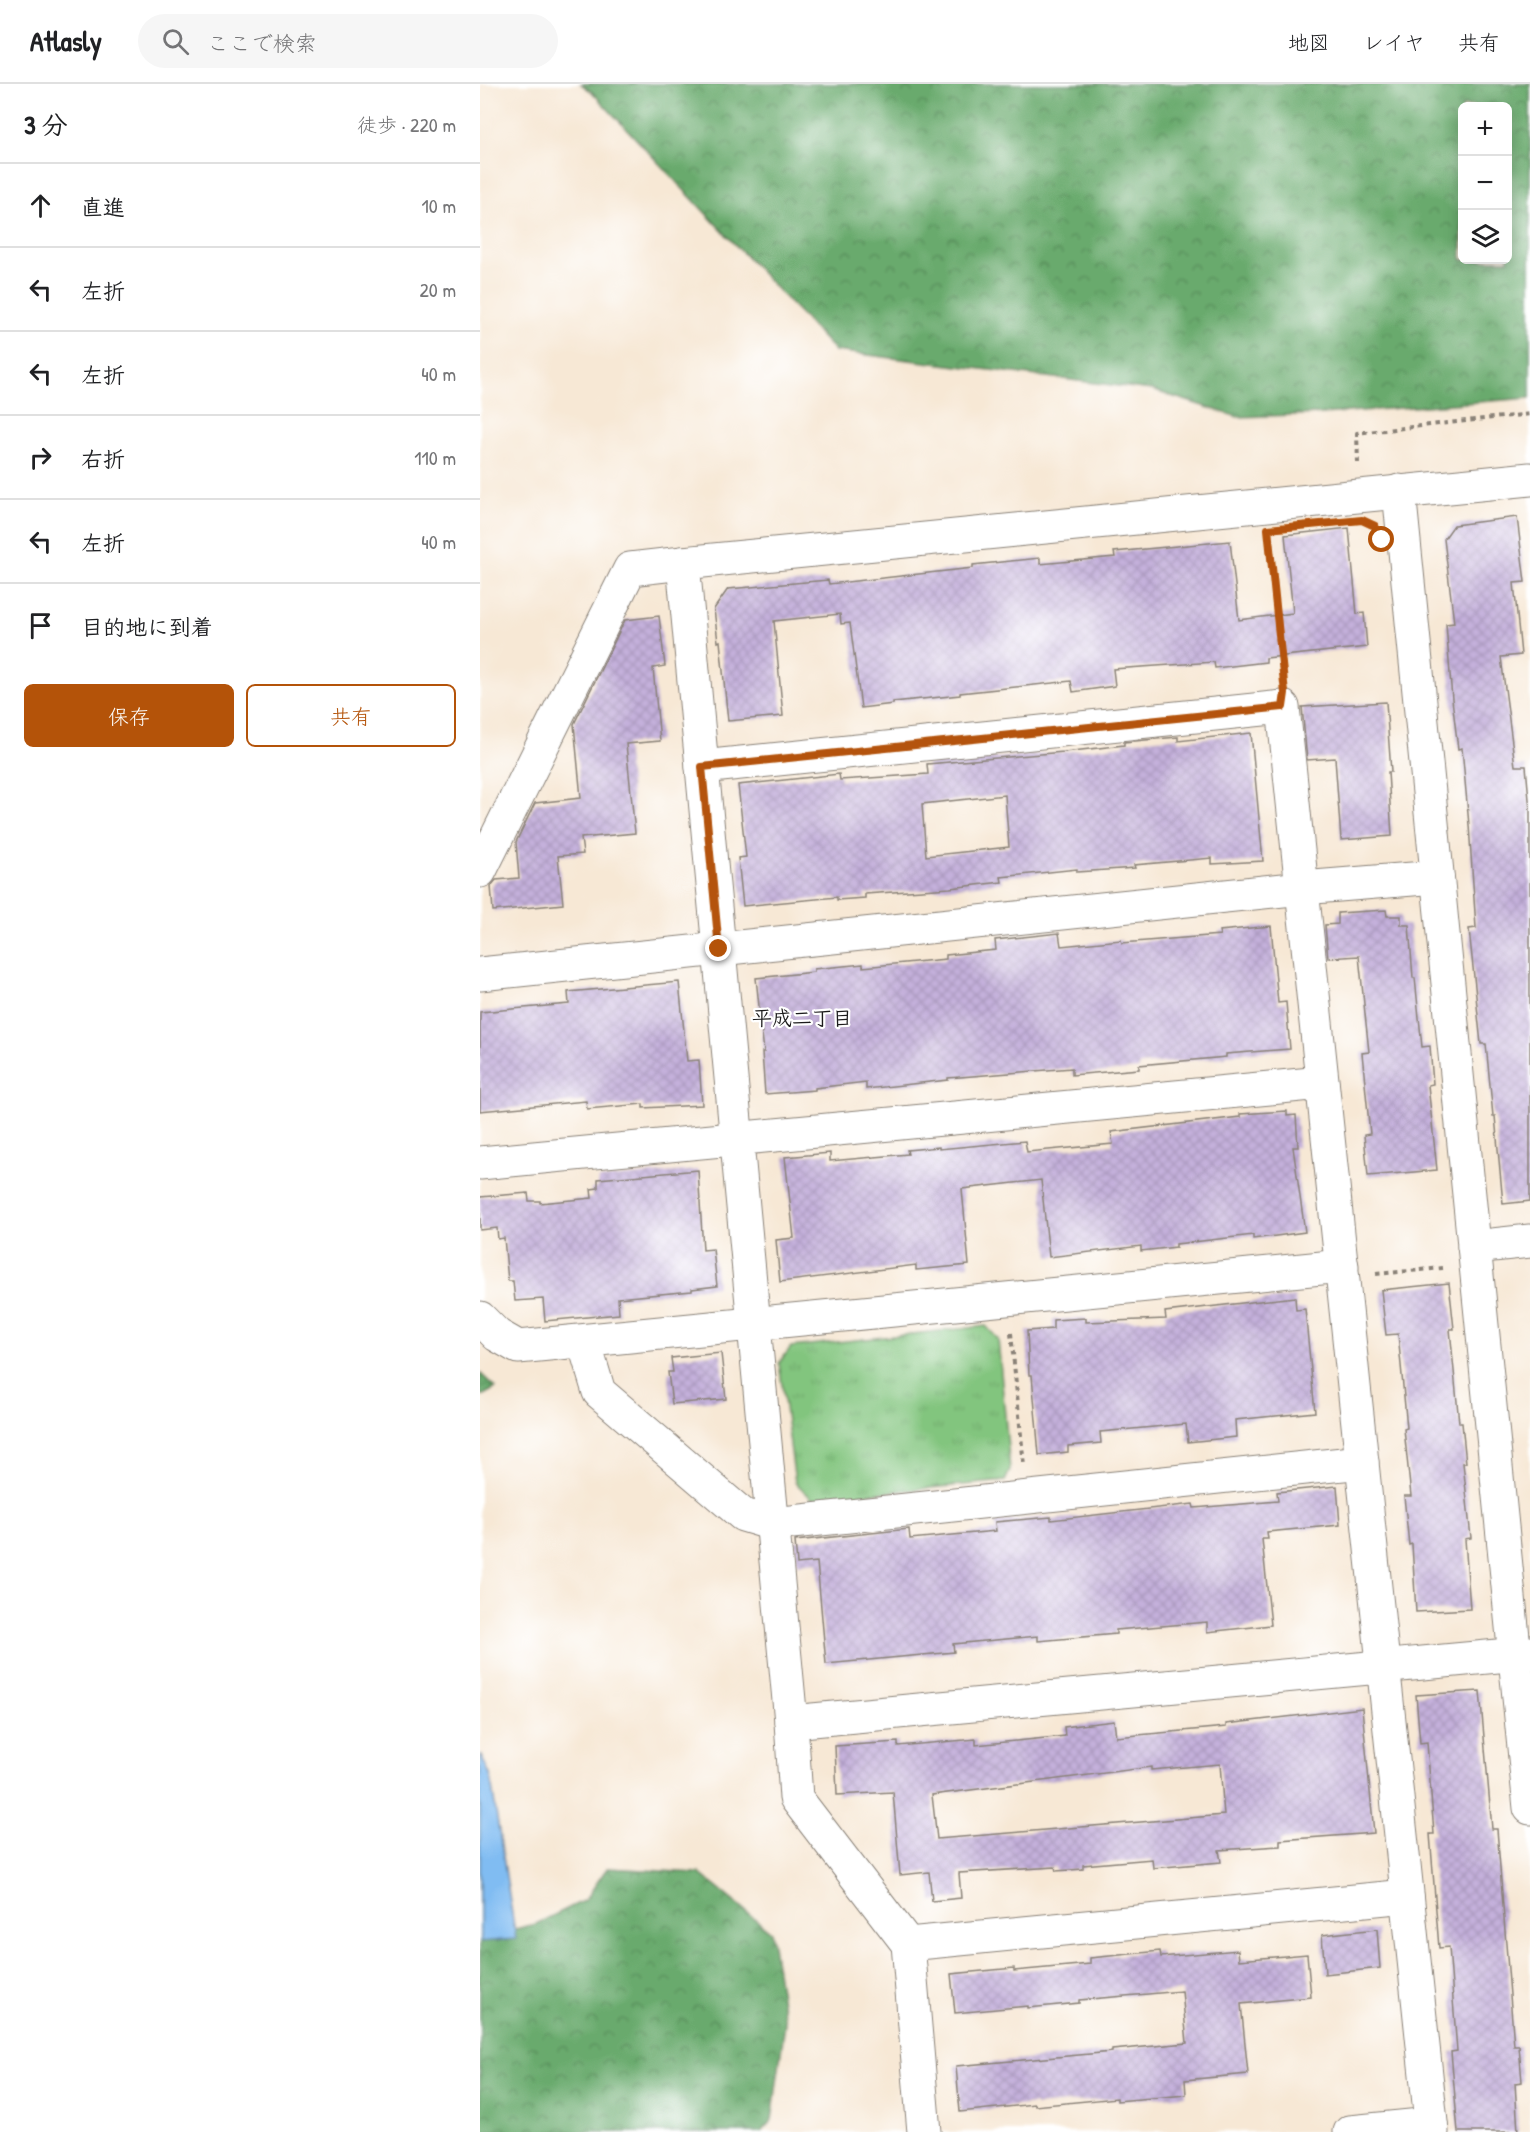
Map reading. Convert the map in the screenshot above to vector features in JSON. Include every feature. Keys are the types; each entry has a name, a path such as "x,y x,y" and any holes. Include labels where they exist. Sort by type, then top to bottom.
{"street":[{"path":"480,871 630,569 1530,479"},
{"path":"1399,491 1475,1256 1522,1654 1530,1809"},
{"path":"683,562 773,1524 796,1798 908,1944 924,2132"},
{"path":"702,767 1283,707 1432,2128 1350,2132"},
{"path":"480,974 1302,888 1437,877"},
{"path":"480,1163 1322,1083"},
{"path":"1475,1256 1530,1241"},
{"path":"480,1318 497,1335 518,1347 1008,1299 1342,1271"},
{"path":"584,1342 599,1392 742,1515 773,1524 1362,1462"},
{"path":"791,1722 1522,1654"},
{"path":"908,1944 1407,1896"}],"path":[{"path":"1358,473 1357,433 1530,414"},
{"path":"1268,529 1285,693 1283,707"},
{"path":"1342,1271 1475,1256"},
{"path":"1008,1299 1027,1497"}],"green space":[{"path":"581,84 1530,84 1530,398 1322,414 1238,417 1152,390 835,351 592,92"},
{"path":"986,1326 998,1339 1010,1470 1005,1481 812,1499 795,1482 779,1363 791,1347"},
{"path":"480,1373 496,1388 480,1397"},
{"path":"607,1868 699,1873 771,1932 785,2023 772,2120 761,2132 480,2132 480,1937 536,1924 585,1900"}],"water":[{"path":"480,1754 490,1774 516,1939 480,1942"}],"building":[{"path":"1517,517 1525,582 1514,583 1521,655 1501,657 1515,766 1526,766 1530,811 1530,1201 1503,1204 1495,1116 1493,1116 1486,1044 1481,1044 1469,929 1476,928 1462,748 1458,749 1452,699 1446,624 1454,623 1444,539 1454,525"},
{"path":"1349,528 1357,614 1364,613 1367,647 1266,658 1266,662 1215,668 1214,662 1113,669 1115,686 1073,692 1071,681 960,693 960,695 861,708 850,623 841,624 840,614 774,621 783,716 728,721 720,641 718,642 714,609 728,589 828,580 829,584 1040,558 1040,564 1115,557 1114,552 1230,541 1239,620 1293,613 1285,535"},
{"path":"659,616 665,666 653,668 660,741 626,744 635,833 581,838 583,854 558,856 563,904 493,911 491,886 496,880 519,878 516,842 535,803 581,798 574,724 625,620"},
{"path":"1386,702 1391,772 1388,772 1392,836 1341,840 1335,758 1307,760 1302,707"},
{"path":"1251,733 1263,861 1212,864 1212,858 1134,865 1135,868 1077,872 1077,869 1001,877 1002,882 865,894 865,898 837,900 837,897 743,906 738,858 746,857 738,785 839,774 840,780 928,774 927,764 1064,752 1124,745 1124,742 1178,737 1178,741","holes":["1005,795 1009,847 926,856 922,804"]},
{"path":"1386,910 1387,916 1401,916 1401,925 1409,925 1422,1047 1430,1046 1433,1084 1428,1085 1437,1170 1368,1176 1364,1135 1370,1134 1362,1053 1369,1052 1359,956 1328,958 1325,925 1338,924 1338,913"},
{"path":"1271,926 1278,1003 1286,1002 1290,1049 1226,1054 1226,1057 1139,1065 1139,1069 1072,1075 1072,1068 948,1078 948,1080 866,1089 866,1082 815,1088 815,1090 765,1094 762,1052 764,1052 756,978 863,964 863,967 946,959 946,955 996,950 995,940 1059,933 1061,946 1121,940 1122,943 1220,935 1219,931"},
{"path":"679,982 687,1061 699,1060 702,1105 643,1108 643,1104 587,1109 586,1101 480,1111 480,1012 569,1004 568,992"},
{"path":"1287,1111 1287,1116 1296,1115 1298,1147 1293,1147 1305,1232 1253,1239 1253,1235 1176,1244 1176,1247 1141,1251 1141,1246 1049,1257 1041,1180 962,1189 969,1265 916,1270 916,1265 780,1282 776,1240 794,1238 785,1157 830,1153 830,1161 908,1154 907,1150 1025,1141 1027,1152 1113,1144 1111,1132 1240,1117 1240,1114"},
{"path":"698,1170 703,1250 713,1249 717,1286 692,1289 692,1291 618,1298 619,1314 545,1321 543,1299 515,1301 513,1281 508,1281 504,1238 498,1239 497,1228 480,1230 480,1197 528,1193 529,1201 540,1201 540,1203 592,1198 591,1189 598,1188 598,1179"},
{"path":"1449,1283 1454,1329 1450,1329 1459,1423 1462,1423 1466,1463 1463,1463 1471,1538 1465,1539 1470,1609 1416,1612 1412,1544 1409,1545 1404,1496 1411,1496 1398,1334 1386,1335 1381,1290"},
{"path":"1295,1297 1296,1310 1305,1309 1315,1412 1235,1420 1236,1437 1188,1442 1186,1424 1100,1432 1101,1443 1068,1446 1068,1452 1039,1455 1032,1375 1029,1375 1027,1331 1053,1329 1053,1320 1086,1318 1086,1322 1166,1319 1165,1312"},
{"path":"721,1353 726,1399 672,1404 668,1372 673,1372 671,1358"},
{"path":"1337,1486 1340,1525 1267,1532 1268,1539 1262,1539 1271,1625 1207,1632 1207,1622 1116,1630 1116,1634 1038,1641 1038,1636 953,1644 954,1652 826,1664 817,1562 797,1564 795,1541 909,1529 910,1539 996,1531 995,1522 1051,1517 1051,1520 1193,1504 1194,1508 1278,1501 1277,1492"},
{"path":"1480,1691 1492,1829 1497,1829 1514,2046 1519,2046 1522,2082 1515,2083 1518,2132 1458,2132 1451,2052 1457,2051 1449,1947 1439,1948 1430,1834 1434,1834 1427,1742 1420,1743 1416,1695"},
{"path":"1362,1708 1374,1833 1280,1840 1280,1846 1219,1850 1221,1862 1153,1868 1152,1859 1083,1865 1083,1869 1056,1871 1055,1867 959,1873 961,1898 932,1901 929,1872 900,1875 893,1792 837,1795 835,1746 898,1742 898,1746 976,1739 976,1745 1065,1736 1064,1727 1114,1721 1116,1737 1226,1727 1226,1724","holes":["1220,1764 1224,1815 937,1839 932,1795 1151,1767 1151,1770"]},
{"path":"1377,1929 1380,1968 1325,1974 1322,1935"},
{"path":"1238,1950 1239,1960 1307,1954 1311,1997 1241,2004 1248,2074 1185,2080 1186,2095 1117,2101 1117,2098 1035,2106 1035,2104 960,2112 956,2066 1187,2043 1182,1991 1079,2000 1079,2003 1028,2008 1028,2006 955,2013 951,1974 1090,1964 1090,1958 1160,1951 1161,1957"}],"district":[{"name":"平成二丁目","path":"802,1018"}],"route":[{"path":"719,949 702,767 1283,707 1285,693 1268,529 1362,520 1375,526 1382,540"}]}
